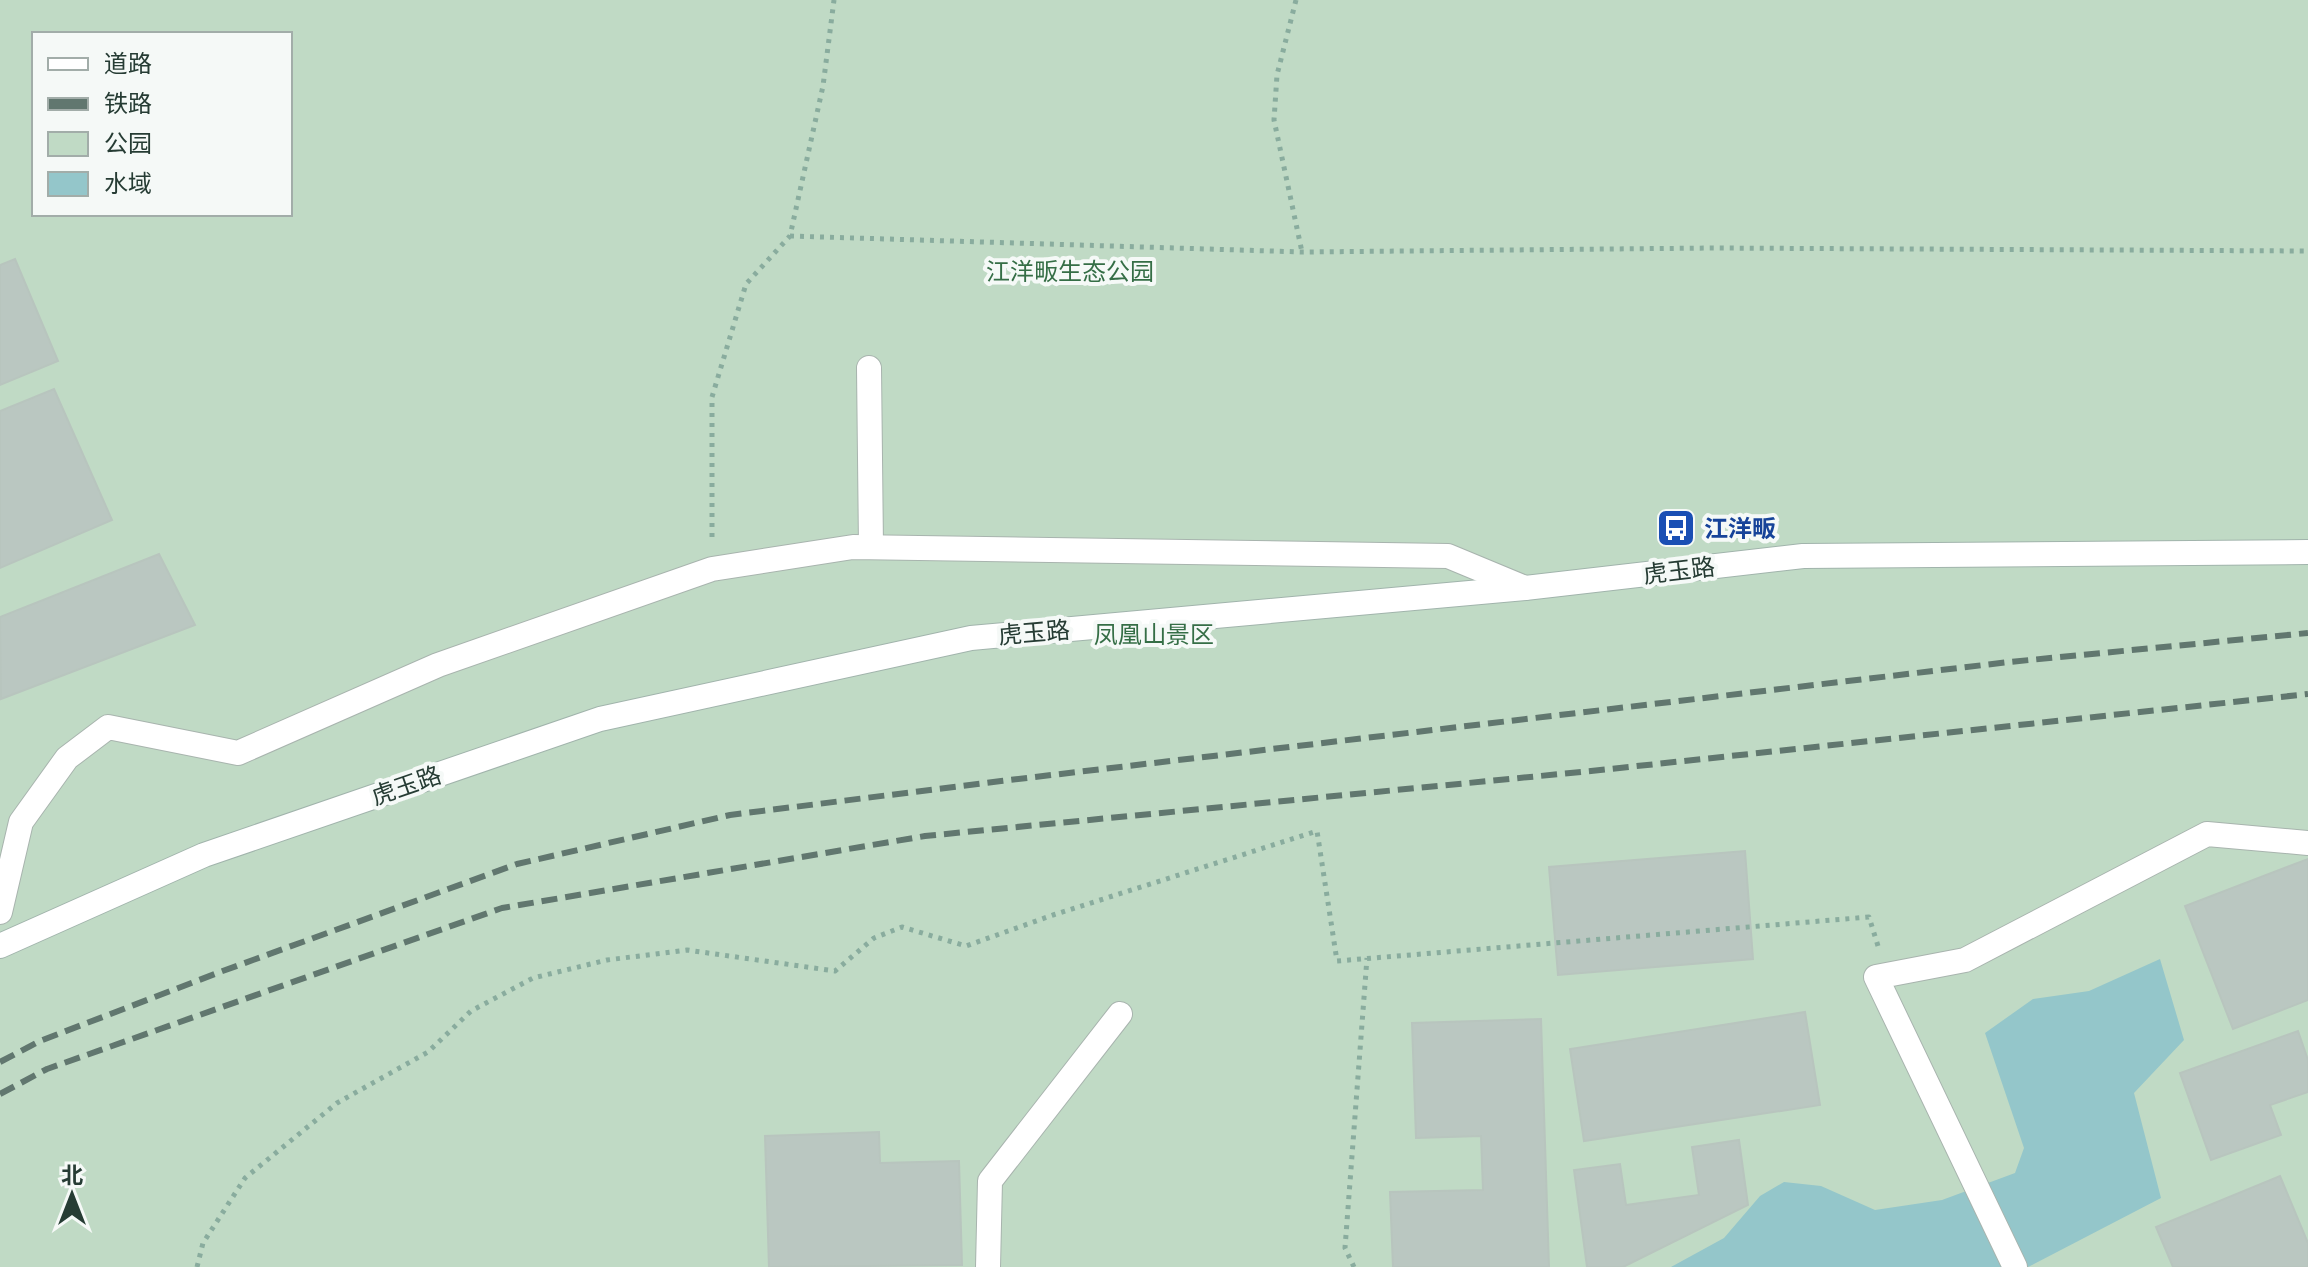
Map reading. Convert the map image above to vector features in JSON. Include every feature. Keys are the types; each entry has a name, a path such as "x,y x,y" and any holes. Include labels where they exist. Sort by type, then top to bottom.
{"street":[{"path":"869,368 871,547"},
{"path":"0,912 21,822 67,758 108,727 238,753 438,665 712,569 853,547 1448,556 1525,588"},
{"name":"虎玉路","path":"0,946 204,855 600,719 971,638 1525,588 1803,556 2308,552"},
{"path":"2015,1267 1876,977 1965,960 2207,834 2308,843"},
{"path":"988,1267 990,1181 1120,1014"}],"path":[{"path":"712,569 712,397 746,284 790,236 823,86 834,0"},
{"path":"1296,0 1277,75 1274,120 1302,252"},
{"path":"790,236 1302,252 1713,248 2308,251"},
{"path":"197,1267 203,1243 245,1178 337,1103 428,1052 471,1011 533,978 607,960 687,950 835,971 874,938 902,927 966,946 1317,831 1337,961 1869,917 1886,975"},
{"path":"1354,1267 1345,1248 1367,958"}],"green space":[{"name":"凤凰山景区","path":"0,0 2308,0 2308,1267 0,1267"}],"water":[{"path":"2160,959 2184,1040 2134,1093 2161,1198 2028,1267 1671,1267 1724,1238 1760,1196 1784,1182 1821,1186 1875,1210 1942,1200 2015,1173 2024,1148 1985,1033 2033,999 2089,991"}],"building":[{"path":"15,259 58,361 0,385 0,265"},
{"path":"54,389 112,520 0,568 0,411"},
{"path":"159,554 195,625 1,699 0,617"},
{"path":"1745,851 1753,959 1558,975 1549,867"},
{"path":"2308,859 2308,1000 2233,1029 2185,906"},
{"path":"1805,1012 1820,1105 1584,1141 1570,1049"},
{"path":"1541,1019 1549,1267 1393,1267 1390,1192 1483,1190 1481,1136 1416,1138 1412,1023"},
{"path":"2298,1031 2308,1060 2308,1092 2270,1105 2281,1135 2211,1160 2180,1073"},
{"path":"879,1132 880,1163 959,1161 962,1265 769,1267 765,1136"},
{"path":"1739,1140 1748,1205 1623,1267 1587,1267 1574,1170 1620,1164 1626,1205 1699,1195 1692,1147"},
{"path":"2280,1176 2308,1243 2308,1267 2173,1267 2156,1227"}],"railway":[{"path":"0,1062 40,1041 220,972 517,864 730,815 2009,662 2308,633"},
{"path":"0,1094 47,1069 502,908 925,836 1591,771 2308,694"}],"place":[{"name":"江洋畈","path":"1676,528"}],"park label":[{"name":"江洋畈生态公园","path":"1070,271"}]}
